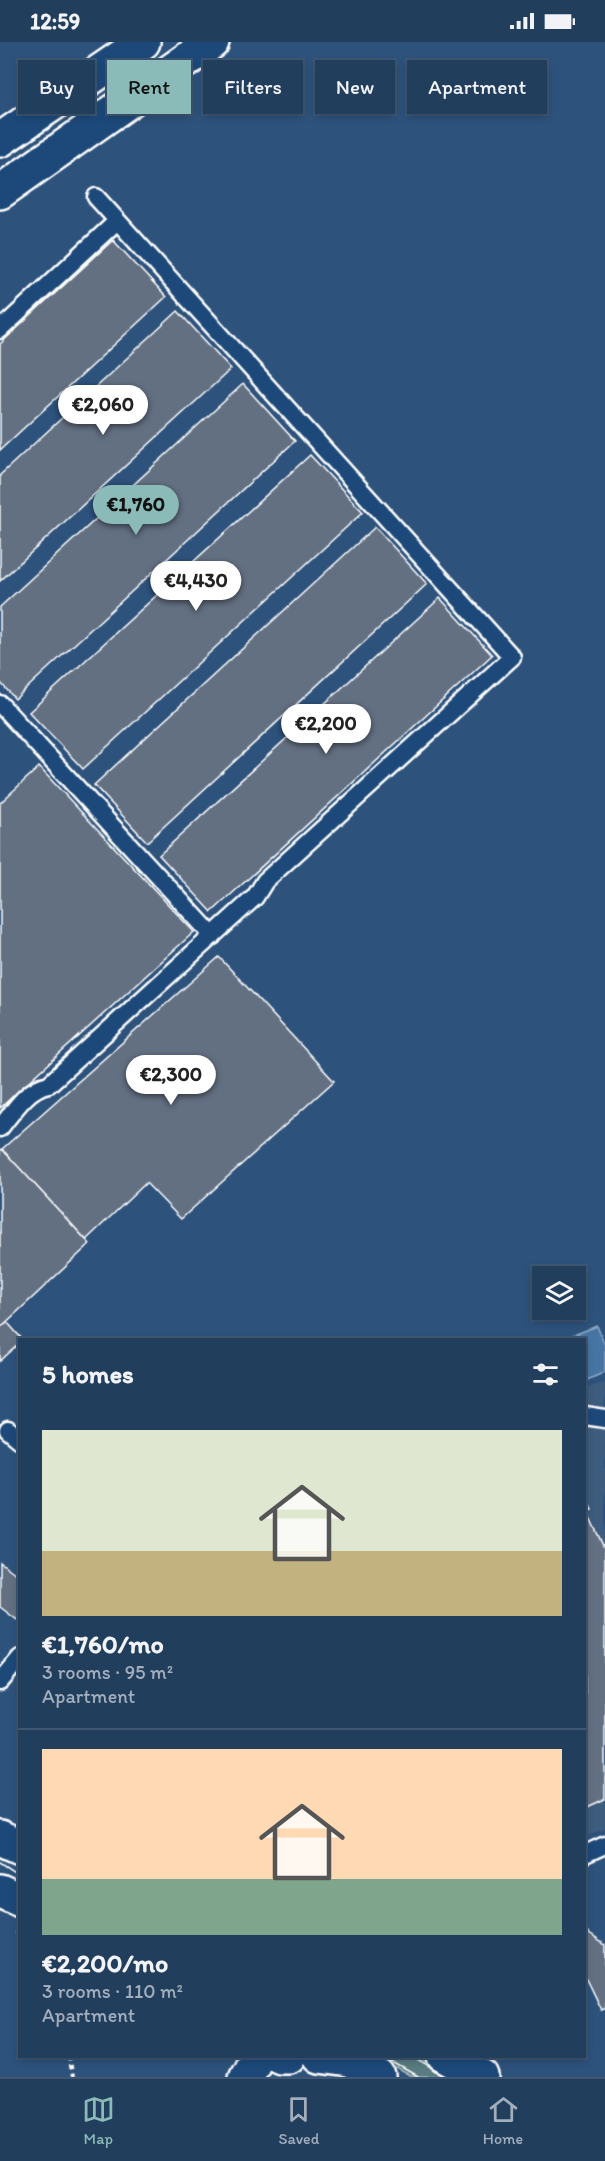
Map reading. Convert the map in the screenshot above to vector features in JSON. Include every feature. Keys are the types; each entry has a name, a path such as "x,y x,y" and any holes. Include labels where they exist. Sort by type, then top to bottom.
{"street":[{"path":"0,140 143,42"},
{"path":"0,192 212,42"},
{"path":"0,1838 18,1846"},
{"path":"0,1891 18,1915"},
{"path":"244,2077 255,2058"},
{"path":"334,2058 349,2060 379,2077"},
{"path":"449,2058 482,2077"}],"lane":[{"path":"0,1128 11,1111 40,1086 49,1084 213,936 255,897 265,881 512,657 96,197"},
{"path":"0,330 117,221"},
{"path":"0,704 213,936"},
{"path":"586,1416 605,1419"},
{"path":"0,1682 18,1660"},
{"path":"586,1854 605,1845"}],"path":[{"path":"68,2058 72,2077"}],"shaded area":[{"path":"597,1326 605,1345 605,1372 586,1381 586,1338 566,1338"},
{"path":"605,1382 605,1829 586,1837 586,1389"}],"green space":[{"path":"377,2058 419,2058 455,2077 412,2077"}],"building":[{"path":"113,240 166,297 0,450 0,344"},
{"path":"178,311 231,369 0,581 0,475"},
{"path":"243,384 295,441 15,699 0,682 0,607"},
{"path":"310,455 363,512 83,769 29,712"},
{"path":"375,527 427,584 147,842 94,785"},
{"path":"440,598 492,655 212,912 159,855"},
{"path":"39,767 194,932 0,1108 0,803"},
{"path":"219,957 334,1081 181,1219 146,1183 86,1240 2,1149"},
{"path":"2,1149 90,1244 0,1328 0,1151"},
{"path":"7,1322 21,1338 18,1338 18,1345 0,1361 0,1328"},
{"path":"586,1496 592,1509 587,1511 605,1550 605,1799 586,1808"},
{"path":"0,1562 18,1576 18,1619 0,1607"},
{"path":"586,1932 605,1945 605,2008 601,2010 586,1979"}],"tram line":[{"path":"0,1862 18,1874"},
{"path":"385,2058 418,2077"},
{"path":"415,2058 448,2077"}]}
